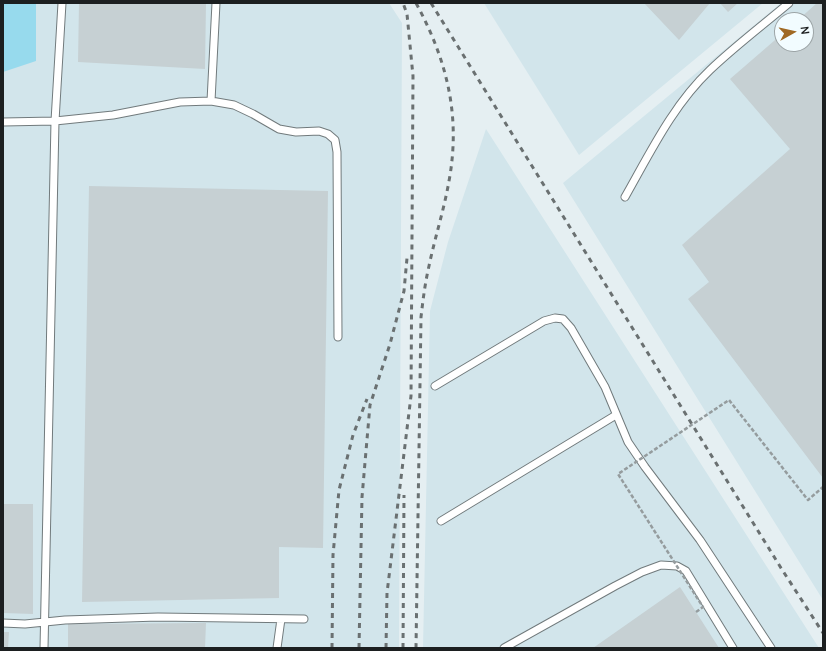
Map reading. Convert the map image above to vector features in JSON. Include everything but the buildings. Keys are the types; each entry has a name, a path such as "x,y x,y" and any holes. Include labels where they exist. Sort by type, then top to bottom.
{"lane":[{"path":"44,648 55,121 62,3"},
{"path":"211,101 216,3"},
{"path":"625,196 682,101 709,70 788,3"},
{"path":"3,122 55,121 113,115 180,102 211,101 234,105 279,129 296,132 319,131 328,134 335,140 337,152 338,337"},
{"path":"435,386 544,321 555,318 563,319 571,328 605,387 628,442 700,540 771,648"},
{"path":"441,521 616,415"},
{"path":"504,648 615,586 642,572 661,565 677,566 686,571 734,648"},
{"path":"3,623 25,624 158,617 304,619"},
{"path":"277,648 281,619"}],"path":[{"path":"696,612 703,607 618,474 729,400 808,500 823,487"}],"shaded area":[{"path":"3,3 389,3 402,23 399,648 3,648"},
{"path":"3,3 36,3 36,61 3,72"},
{"path":"484,3 763,3 579,155"},
{"path":"781,3 823,3 823,600 563,183"},
{"path":"486,129 819,648 423,648 430,311 448,242"}],"railway":[{"path":"386,648 387,593 411,396 413,76 407,14 403,3"},
{"path":"416,3 427,24 443,67 449,89 453,134 449,181 428,272 421,317 416,648"},
{"path":"431,3 781,568 823,633"},
{"path":"359,648 362,497 370,405 390,344 404,291 407,258"},
{"path":"332,648 333,555 339,490 353,435 367,399"},
{"path":"403,648 404,495"}]}
